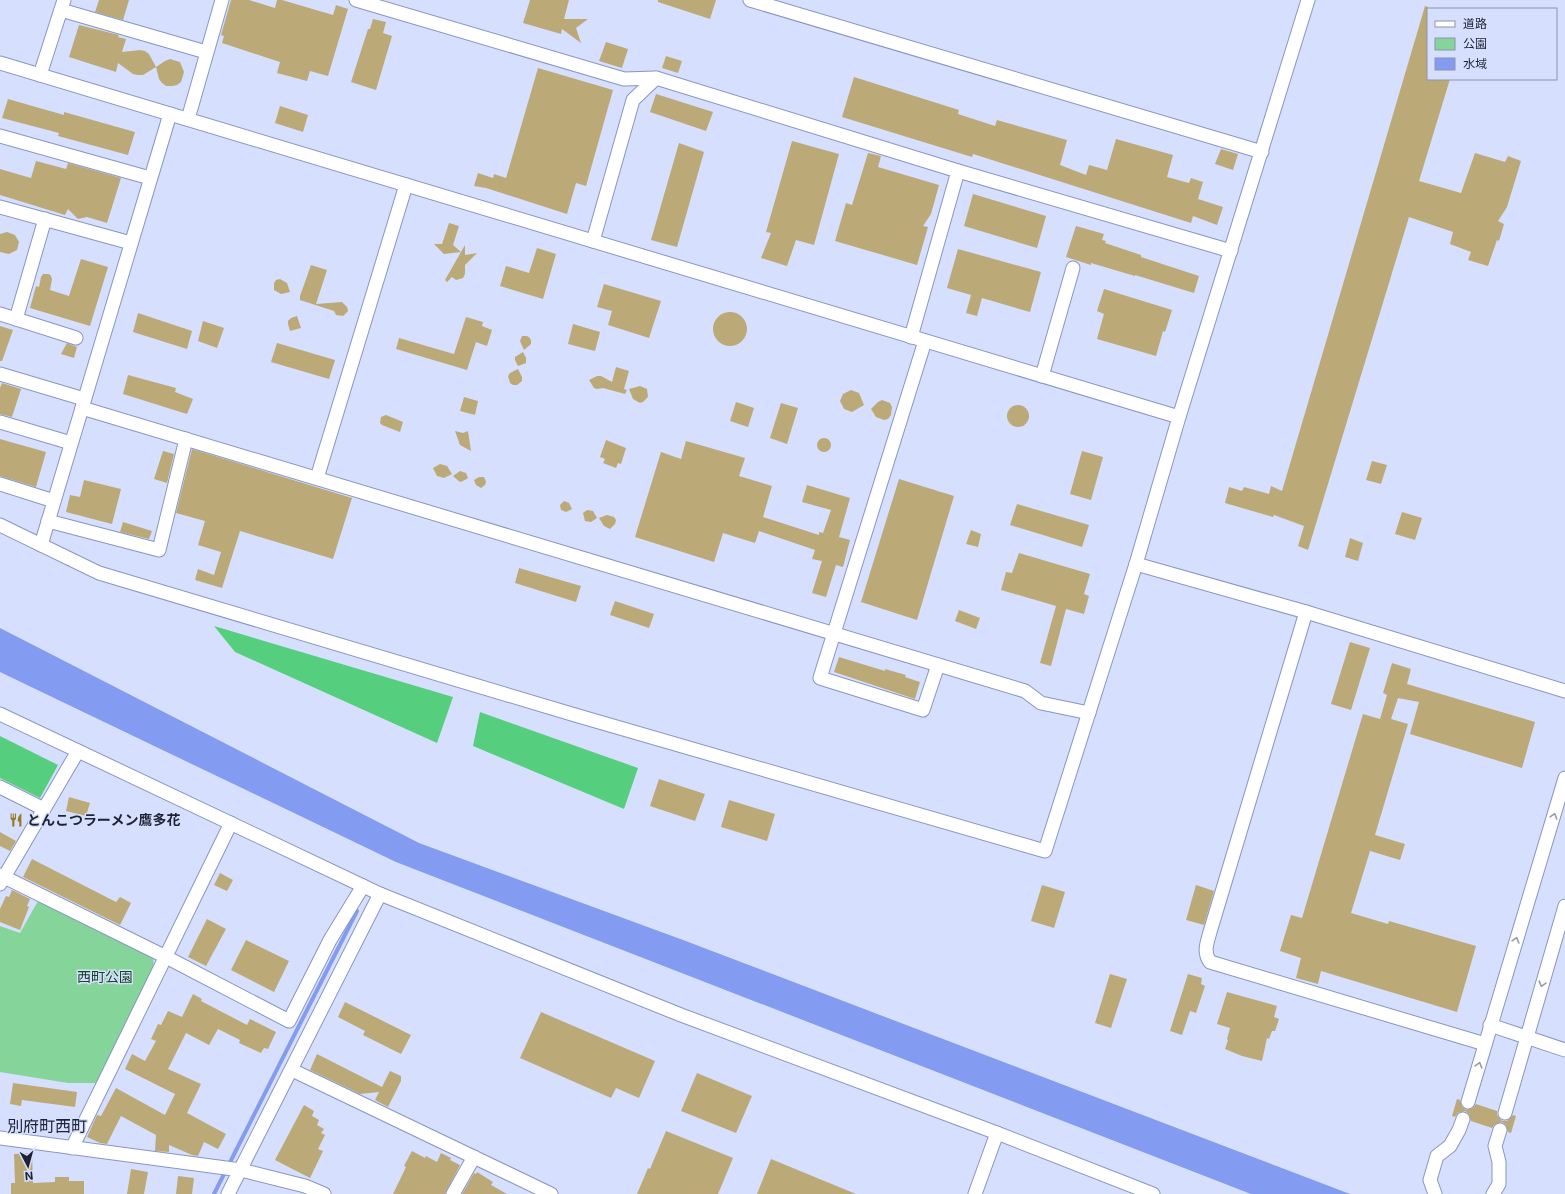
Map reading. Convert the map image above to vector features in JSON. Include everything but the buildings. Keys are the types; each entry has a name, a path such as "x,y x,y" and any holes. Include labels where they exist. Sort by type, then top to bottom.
{"street":[{"path":"188,119 222,0"},
{"path":"356,0 624,79 656,78 958,171 1231,251"},
{"path":"750,0 1262,152"},
{"path":"0,525 100,573 575,715 1045,851 1136,564 1179,417 1308,0"},
{"path":"40,75 62,5 206,52"},
{"path":"0,63 1179,417"},
{"path":"593,241 633,100 656,78"},
{"path":"41,545 170,114"},
{"path":"0,136 150,178"},
{"path":"911,337 958,171"},
{"path":"317,478 406,185"},
{"path":"0,207 131,243"},
{"path":"16,319 45,219"},
{"path":"1042,376 1073,268"},
{"path":"0,314 76,338"},
{"path":"925,341 820,678 923,710 938,665"},
{"path":"0,374 186,439 1025,691 1041,703 1089,714"},
{"path":"0,422 71,443"},
{"path":"48,521 158,550 186,439"},
{"path":"0,484 54,501"},
{"path":"1136,564 1306,612 1565,692"},
{"path":"1306,612 1210,932 1206,951 1207,958 1210,962 1485,1044"},
{"path":"0,714 380,894 681,1015 997,1132 1153,1194"},
{"path":"78,751 1,878 166,957 289,1021 330,940 364,886"},
{"path":"1468,1102 1565,778"},
{"path":"0,787 44,809"},
{"path":"72,1148 231,823"},
{"path":"228,1194 380,894"},
{"path":"1505,1113 1565,906"},
{"path":"1490,1025 1565,1050"},
{"path":"292,1070 550,1194"},
{"path":"1435,1194 1430,1180 1437,1156 1450,1146 1463,1119"},
{"path":"1493,1194 1499,1184 1499,1162 1495,1146 1500,1130"},
{"path":"975,1194 997,1132"},
{"path":"0,1138 241,1170 304,1186 324,1194"},
{"path":"452,1194 474,1157"}],"green space":[{"path":"214,626 453,697 437,743 235,652"},
{"path":"480,712 638,768 624,809 473,746"},
{"path":"0,736 58,765 40,798 0,778"},
{"name":"西町公園","path":"38,901 153,958 154,966 97,1083 68,1083 0,1072 0,926 20,933"}],"water":[{"path":"0,628 419,843 683,940 1350,1194 1251,1194 396,862 0,672"}],"waterway":[{"path":"214,1194 357,911"}],"place":[{"name":"とんこつラーメン鷹多花","path":"16,820"}],"district":[{"name":"別府町西町","path":"47,1126"}]}
